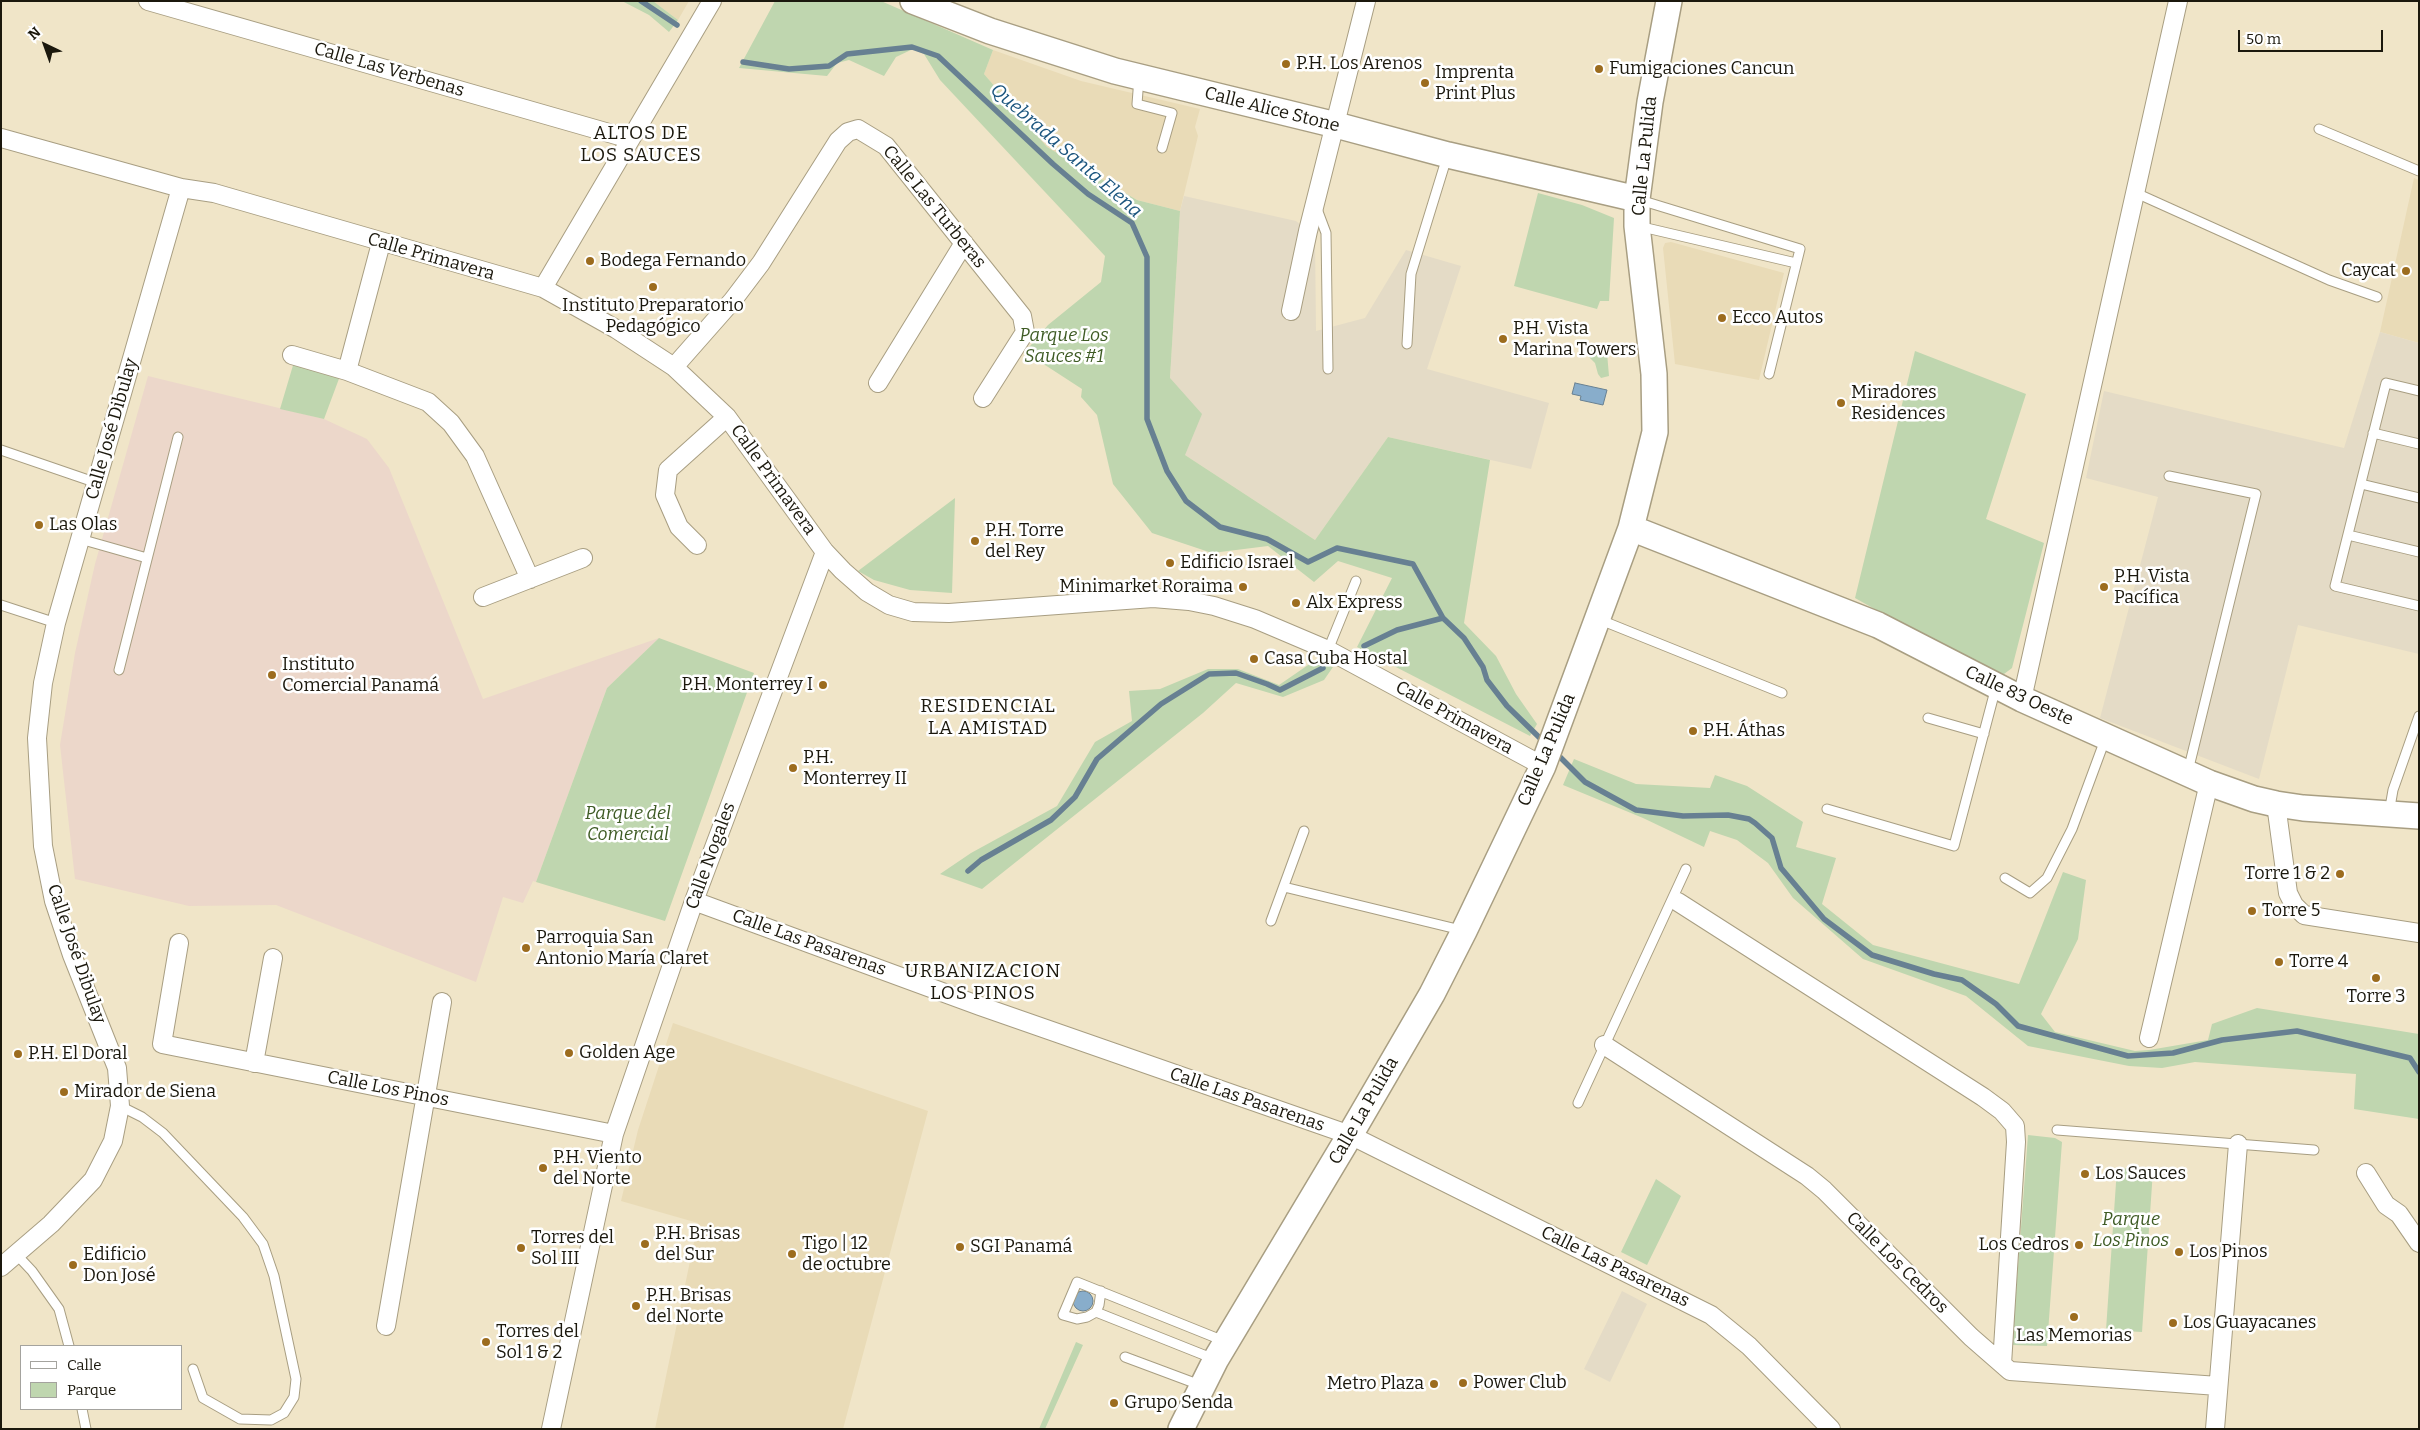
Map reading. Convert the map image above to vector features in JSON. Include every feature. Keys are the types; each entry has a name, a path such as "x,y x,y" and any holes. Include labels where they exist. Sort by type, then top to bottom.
{"street":[{"name":"Calle Las Verbenas","path":"148,1 630,139"},
{"path":"543,288 712,1"},
{"name":"Calle Alice Stone","path":"913,1 990,31 1139,77 1336,125 1448,155 1637,199"},
{"path":"1291,311 1315,204 1366,1"},
{"name":"Calle La Pulida","path":"1181,1429 1221,1351 1350,1136 1432,994 1464,931 1543,766 1560,725 1631,528 1656,432 1654,374 1637,226 1637,199 1652,92 1669,1"},
{"path":"2022,699 2178,1"},
{"name":"Calle Las Turberas","path":"674,367 733,300 761,263 838,141 848,132 858,129 886,146 1022,316 1025,332 983,398"},
{"name":"Calle Primavera","path":"1,138 181,188 214,193 381,243 543,288 616,330 674,367 727,417 825,552 867,592 889,605 913,612 949,614 1153,598 1189,601 1214,606 1255,619 1328,650 1543,766"},
{"name":"Calle José Dibulay","path":"1,1267 51,1224 93,1180 113,1142 120,1106 118,1068 72,955 54,901 43,846 37,738 43,683 56,623 181,188"},
{"path":"347,371 381,243"},
{"path":"878,383 964,243"},
{"path":"292,355 347,371 428,402 451,423 474,456 530,578"},
{"path":"697,545 679,527 665,495 668,470 727,417"},
{"name":"Calle 83 Oeste","path":"1631,528 1878,625 2022,699 2198,778 2276,804 2419,816"},
{"name":"Calle Nogales","path":"551,1429 614,1134 694,901 825,552"},
{"path":"483,597 582,558"},
{"path":"2149,1038 2198,778"},
{"path":"2276,804 2288,893 2294,905 2304,915 2419,933"},
{"path":"1675,900 1983,1097 2002,1111 2015,1126 2016,1142 2002,1364"},
{"name":"Calle Las Pasarenas","path":"694,901 980,1006 1350,1136 1711,1315 1749,1346 1831,1429"},
{"name":"Calle Los Pinos","path":"179,943 162,1044 614,1134"},
{"path":"254,1063 273,958"},
{"path":"386,1326 442,1002"},
{"name":"Calle Los Cedros","path":"1604,1045 1807,1176 1824,1190 1971,1337 2010,1371 2218,1386"},
{"path":"2215,1429 2238,1144"},
{"path":"2366,1173 2386,1205 2399,1214 2419,1243"}],"lane":[{"path":"1139,77 1137,104 1172,113 1162,148"},
{"path":"2319,129 2419,171"},
{"path":"1407,344 1411,274 1448,155"},
{"path":"2136,193 2329,280 2377,297"},
{"path":"1637,199 1800,249 1769,374"},
{"path":"1315,204 1326,233 1328,369"},
{"path":"1637,226 1796,264"},
{"path":"2419,391 2386,383 2335,586 2419,606"},
{"path":"2373,433 2419,444"},
{"path":"119,670 178,437"},
{"path":"1,450 97,483"},
{"path":"2169,476 2256,494 2198,778"},
{"path":"2361,484 2419,498"},
{"path":"2348,536 2419,552"},
{"path":"80,540 147,558"},
{"path":"1328,650 1356,581"},
{"path":"1,605 56,623"},
{"path":"1598,619 1782,694"},
{"path":"1827,809 1954,846 1996,686"},
{"path":"2389,814 2393,790 2419,716"},
{"path":"1928,718 1984,734"},
{"path":"2005,878 2030,893 2047,878 2072,829 2106,737"},
{"path":"1271,921 1304,831"},
{"path":"1578,1102 1675,900 1686,869"},
{"path":"1284,887 1464,931"},
{"path":"120,1106 142,1117 163,1133 242,1217 263,1244 274,1276 296,1379 294,1398 284,1413 271,1420 240,1419 203,1398 193,1369"},
{"path":"2057,1130 2314,1150"},
{"path":"16,1254 32,1271 59,1309 69,1345"},
{"path":"1100,1291 1099,1305 1096,1312 1087,1318 1077,1319 1063,1315 1077,1282 1100,1291 1221,1351"},
{"path":"1096,1312 1221,1351"},
{"path":"1125,1358 1202,1386"},
{"path":"82,1410 86,1429"}],"shaded area":[{"path":"653,1 689,1 678,20"},
{"path":"993,50 1081,81 1200,109 1195,127 1198,136 1180,211 1137,200 1047,147 984,74"},
{"name":"Caycat","path":"2414,178 2419,180 2419,343 2380,332"},
{"path":"1184,196 1296,221 1315,237 1316,331 1365,318 1406,250 1461,266 1427,369 1549,403 1531,469 1388,437 1315,540 1185,455 1170,378 1180,211"},
{"name":"Ecco Autos","path":"1671,242 1784,273 1759,380 1675,364 1663,248 1665,243"},
{"path":"2380,332 2419,343 2419,654 2298,625 2259,779 2100,718 2158,497 2086,478 2104,391 2344,448"},
{"name":"Instituto Comercial Panamá","path":"148,376 324,419 367,439 389,468 483,699 659,638 607,688 536,882 533,881 523,903 503,897 476,982 276,905 189,906 75,879 60,745 75,653 95,564"},
{"path":"673,1023 928,1111 843,1429 655,1429 698,1223 621,1201 638,1130"},
{"path":"1622,1291 1647,1304 1610,1382 1584,1369"}],"green space":[{"path":"622,1 653,1 678,20 669,32 649,15"},
{"name":"Parque Los Sauces #1","path":"775,1 881,1 993,50 984,74 1047,147 1137,200 1180,211 1170,378 1202,414 1185,455 1315,540 1388,437 1490,460 1464,623 1496,656 1516,694 1537,724 1530,736 1357,647 1392,578 1338,561 1314,582 1268,546 1212,553 1152,533 1113,484 1097,415 1081,397 1082,389 1025,352 1048,325 1101,282 1105,256 940,80 924,54 913,49 896,57 884,76 849,60 837,63 827,76 739,68"},
{"path":"1538,193 1582,205 1614,218 1609,301 1600,301 1597,309 1514,286"},
{"path":"1587,348 1607,353 1609,376 1601,378 1595,363 1586,354"},
{"path":"1915,351 2026,394 1986,519 2044,543 2012,668 2004,674 1990,672 1967,661 1855,598"},
{"path":"294,362 340,376 324,419 280,409"},
{"path":"955,498 952,593 910,590 874,580 858,571"},
{"name":"Parque del Comercial","path":"659,638 754,673 665,921 536,882 607,688"},
{"path":"1311,663 1333,667 1324,680 1283,697 1236,683 1203,713 982,889 940,874 971,853 1057,806 1095,742 1132,721 1129,691 1160,689 1208,669 1238,669 1279,685"},
{"path":"1574,759 1636,784 1710,788 1715,775 1747,786 1803,822 1796,847 1836,858 1822,904 1873,945 2019,984 2063,872 2086,880 2078,939 2041,1014 2055,1032 2135,1051 2149,1050 2208,1040 2212,1024 2257,1008 2419,1034 2419,1119 2354,1109 2356,1074 2195,1062 2162,1068 2129,1066 2028,1046 1966,996 1863,959 1793,898 1768,863 1737,840 1710,831 1704,847 1643,818 1563,785"},
{"path":"2028,1135 2055,1138 2062,1142 2047,1346 2012,1345"},
{"name":"Parque Los Pinos","path":"2117,1168 2153,1170 2142,1332 2106,1330"},
{"path":"1656,1179 1681,1196 1647,1265 1621,1252"},
{"path":"1076,1342 1083,1345 1045,1429 1039,1429"}],"water":[{"path":"1575,383 1607,390 1603,405 1580,400 1581,396 1572,394"},
{"path":"1083,1291 1090,1294 1093,1301 1090,1308 1083,1311 1076,1308 1073,1301 1076,1294"}],"waterway":[{"name":"Quebrada Santa Elena","path":"641,1 677,25"},
{"name":"Quebrada Santa Elena","path":"743,62 789,69 829,66 847,54 912,47 938,56 1053,164 1088,194 1132,223 1147,257 1147,419 1167,471 1186,501 1220,527 1267,539 1308,562 1337,548 1413,564 1443,618 1464,638 1483,667 1487,680 1507,706 1545,743"},
{"path":"1364,646 1397,630 1443,618"},
{"path":"968,871 981,860 1051,820 1075,797 1097,759 1161,704 1209,674 1236,673 1280,690 1323,668"},
{"name":"Quebrada Santa Elena","path":"1556,753 1585,782 1636,810 1683,816 1728,815 1749,819 1772,838 1781,868 1824,919 1872,955 1934,974 1962,980 1996,1004 2018,1026 2128,1056 2173,1053 2222,1040 2297,1031 2410,1058 2419,1072"}],"place":[{"name":"P.H. Los Arenos","path":"1286,64"},
{"name":"Fumigaciones Cancun","path":"1599,69"},
{"name":"Imprenta Print Plus","path":"1425,83"},
{"name":"Bodega Fernando","path":"590,261"},
{"name":"Caycat","path":"2406,271"},
{"name":"Instituto Preparatorio Pedagógico","path":"653,287"},
{"name":"Ecco Autos","path":"1722,318"},
{"name":"P.H. Vista Marina Towers","path":"1503,339"},
{"name":"Miradores Residences","path":"1841,403"},
{"name":"Las Olas","path":"39,525"},
{"name":"P.H. Torre del Rey","path":"975,541"},
{"name":"Edificio Israel","path":"1170,563"},
{"name":"Minimarket Roraima","path":"1243,587"},
{"name":"P.H. Vista Pacífica","path":"2104,587"},
{"name":"Alx Express","path":"1296,603"},
{"name":"Casa Cuba Hostal","path":"1254,659"},
{"name":"Instituto Comercial Panamá","path":"272,675"},
{"name":"P.H. Monterrey I","path":"823,685"},
{"name":"P.H. Áthas","path":"1693,731"},
{"name":"P.H. Monterrey II","path":"793,768"},
{"name":"Torre 1 & 2","path":"2340,874"},
{"name":"Torre 5","path":"2252,911"},
{"name":"Parroquia San Antonio María Claret","path":"526,948"},
{"name":"Torre 4","path":"2279,962"},
{"name":"Torre 3","path":"2376,978"},
{"name":"Golden Age","path":"569,1053"},
{"name":"P.H. El Doral","path":"18,1054"},
{"name":"Mirador de Siena","path":"64,1092"},
{"name":"P.H. Viento del Norte","path":"543,1168"},
{"name":"Los Sauces","path":"2085,1174"},
{"name":"P.H. Brisas del Sur","path":"645,1244"},
{"name":"Los Cedros","path":"2079,1245"},
{"name":"SGI Panamá","path":"960,1247"},
{"name":"Torres del Sol III","path":"521,1248"},
{"name":"Los Pinos","path":"2179,1252"},
{"name":"Tigo | 12 de octubre","path":"792,1254"},
{"name":"Edificio Don José","path":"73,1265"},
{"name":"P.H. Brisas del Norte","path":"636,1306"},
{"name":"Las Memorias","path":"2074,1317"},
{"name":"Los Guayacanes","path":"2173,1323"},
{"name":"Torres del Sol 1 & 2","path":"486,1342"},
{"name":"Power Club","path":"1463,1383"},
{"name":"Metro Plaza","path":"1434,1384"},
{"name":"Grupo Senda","path":"1114,1403"}],"district":[{"name":"ALTOS DE LOS SAUCES","path":"641,145"},
{"name":"RESIDENCIAL LA AMISTAD","path":"988,718"},
{"name":"URBANIZACION LOS PINOS","path":"983,983"}]}
